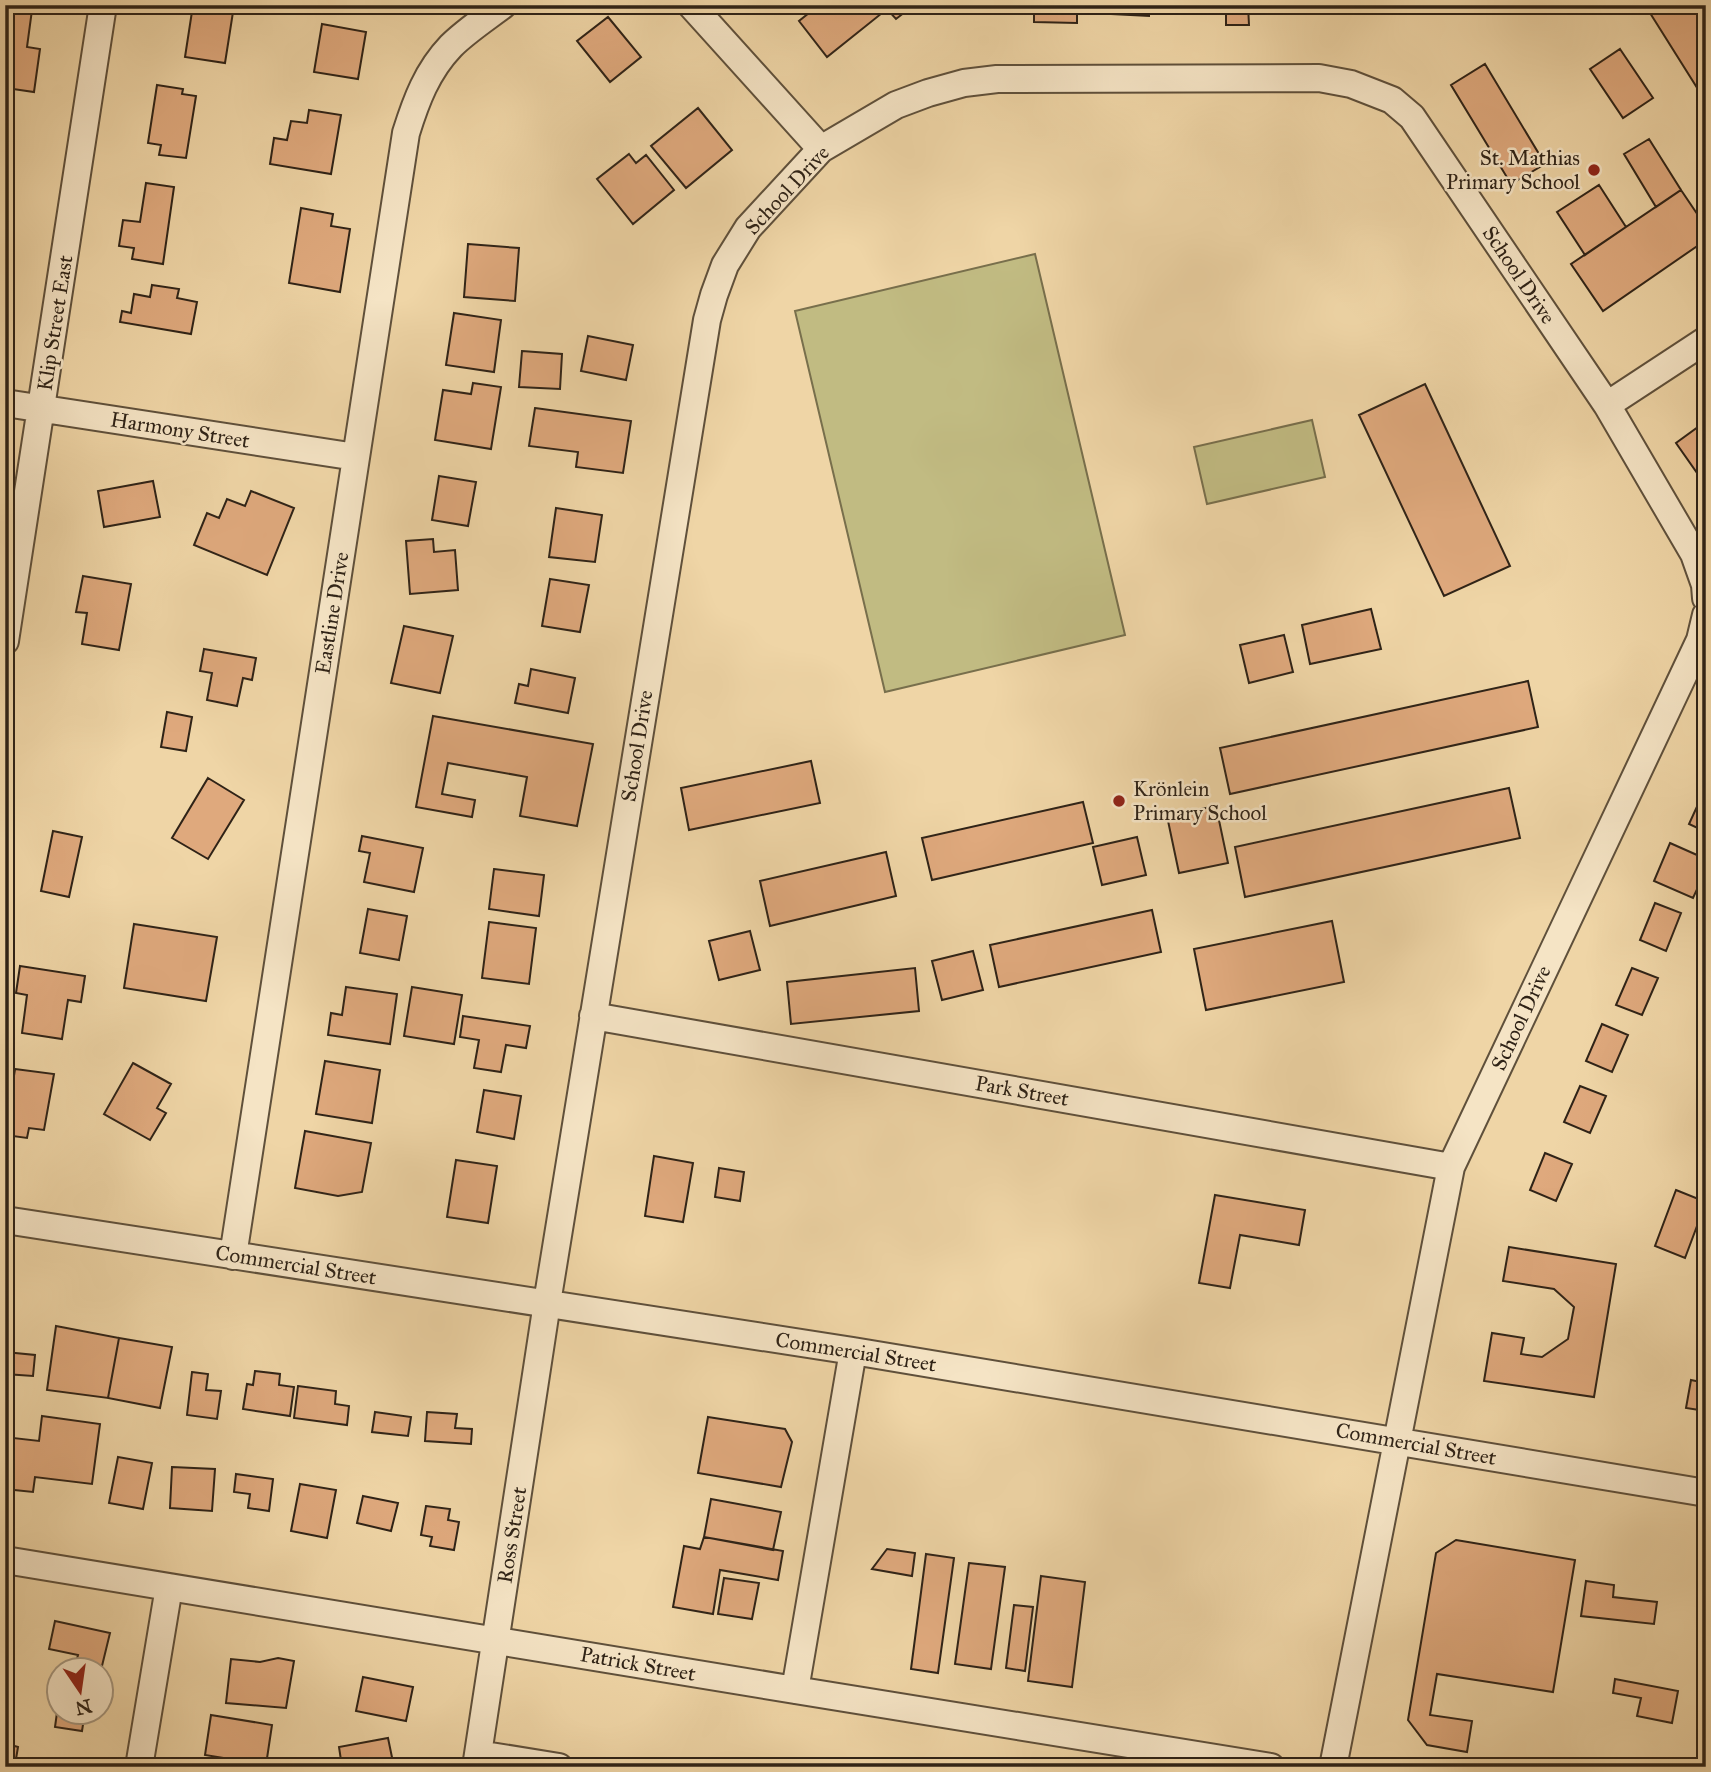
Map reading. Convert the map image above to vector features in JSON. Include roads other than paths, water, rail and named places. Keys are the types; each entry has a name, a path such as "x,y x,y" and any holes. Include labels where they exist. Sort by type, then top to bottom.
{"street":[{"name":"Klip Street East","path":"5,642 103,5"},
{"name":"Eastline Drive","path":"233,1255 405,133 430,73 452,45 503,5"},
{"path":"691,5 821,149"},
{"name":"School Drive","path":"547,1303 707,320 725,265 748,228 821,149 896,105 928,93 964,83 1010,79 1319,78 1351,83 1392,100 1412,117 1607,405 1694,554 1705,585 1706,598"},
{"path":"1607,405 1706,340"},
{"name":"Harmony Street","path":"5,402 356,457"},
{"name":"School Drive","path":"1333,1767 1451,1167 1700,640 1706,615"},
{"name":"Park Street","path":"593,1016 1451,1167"},
{"name":"Commercial Street","path":"5,1220 853,1351 1706,1493"},
{"name":"Ross Street","path":"477,1760 547,1303"},
{"path":"795,1690 853,1351"},
{"name":"Patrick Street","path":"5,1560 1270,1767"},
{"path":"139,1767 169,1587"},
{"path":"477,1760 559,1767"}],"place":[{"name":"St. Mathias Primary School","path":"1594,170"},
{"name":"Krönlein Primary School","path":"1119,801"}]}
